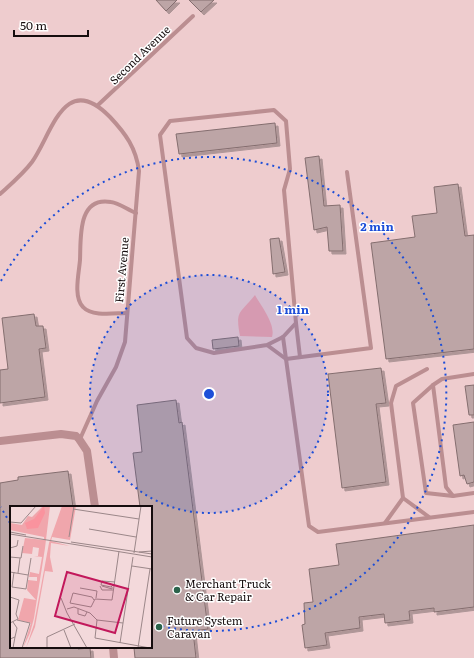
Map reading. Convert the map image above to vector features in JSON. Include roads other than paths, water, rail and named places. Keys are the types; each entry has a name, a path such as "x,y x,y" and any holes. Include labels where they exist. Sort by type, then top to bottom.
{"street":[{"path":"0,442 61,434 70,434 79,439 89,459 95,506"},
{"path":"113,648 114,658"}],"lane":[{"name":"Second Avenue","path":"98,105 193,16"},
{"path":"0,194 23,173 33,160 60,112 75,102 84,100 98,105"},
{"name":"First Avenue","path":"79,439 121,354 125,342 139,171 135,150 120,128 98,105"},
{"path":"296,324 283,337 267,345 214,353 196,348 187,338 160,136 170,121 274,110 286,121 290,169 284,190 300,357"},
{"path":"267,345 286,359 371,348 347,172"},
{"path":"127,313 87,311 79,302 78,291 81,224 87,211 101,203 113,202 136,213"},
{"path":"283,337 309,526 318,532 474,512"},
{"path":"385,523 403,498 392,403 396,386 427,369"},
{"path":"474,374 442,379 413,403 426,493 453,496 474,493"},
{"path":"433,385 446,487 453,496"},
{"path":"403,498 429,518"}],"place":[{"name":"Merchant Truck & Car Repair","path":"177,590"},
{"name":"Future System Caravan","path":"159,627"}]}
